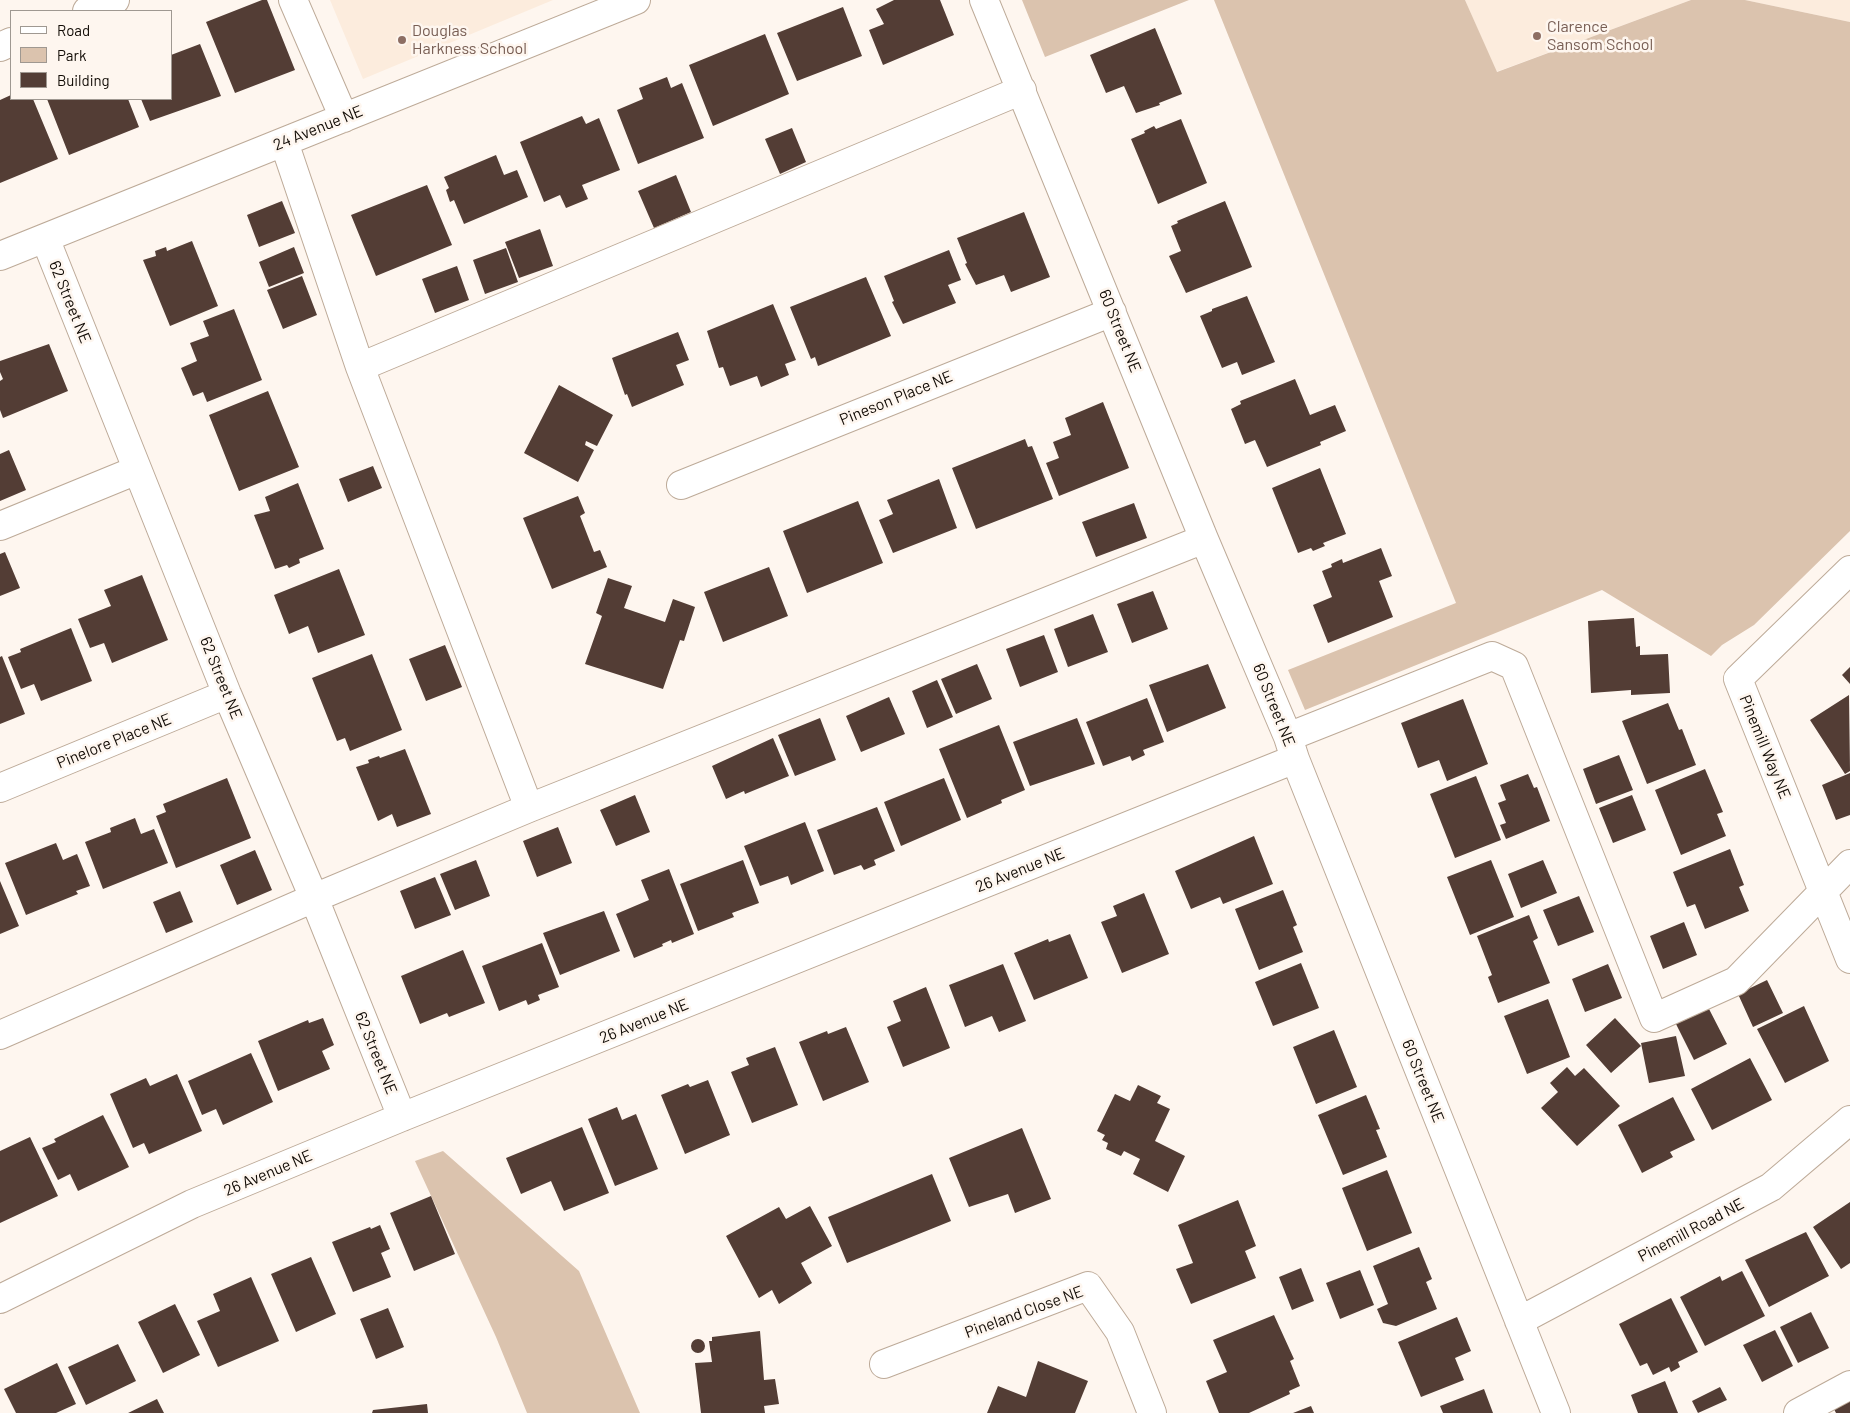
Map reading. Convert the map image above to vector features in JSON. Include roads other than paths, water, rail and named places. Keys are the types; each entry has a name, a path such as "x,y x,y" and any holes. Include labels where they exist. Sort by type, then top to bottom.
{"street":[{"path":"90,10 115,0"},
{"path":"293,0 344,118"},
{"name":"24 Avenue NE","path":"0,256 636,0"},
{"name":"60 Street NE","path":"984,0 1204,539 1292,748 1556,1413"},
{"path":"360,366 1022,90"},
{"path":"284,142 360,366 529,808"},
{"name":"62 Street NE","path":"45,238 227,694 314,898 402,1117"},
{"name":"Pineson Place NE","path":"680,485 1112,312"},
{"path":"0,526 137,470"},
{"path":"0,1035 314,898 529,808 1204,539"},
{"name":"Pinemill Way NE","path":"1850,570 1738,679 1850,959"},
{"name":"26 Avenue NE","path":"0,1299 192,1204 1292,748 1492,656 1514,666 1654,1018 1736,981 1822,891"},
{"name":"Pinelore Place NE","path":"0,788 227,694"},
{"path":"1822,891 1850,864"},
{"name":"Pinemill Road NE","path":"1519,1321 1771,1188 1850,1120"},
{"name":"Pineland Close NE","path":"884,1364 1088,1286 1120,1332 1152,1413"},
{"path":"1798,1413 1850,1385"}],"place":[{"name":"Clarence Sansom School","path":"1537,36"},
{"name":"Douglas Harkness School","path":"402,40"}]}
